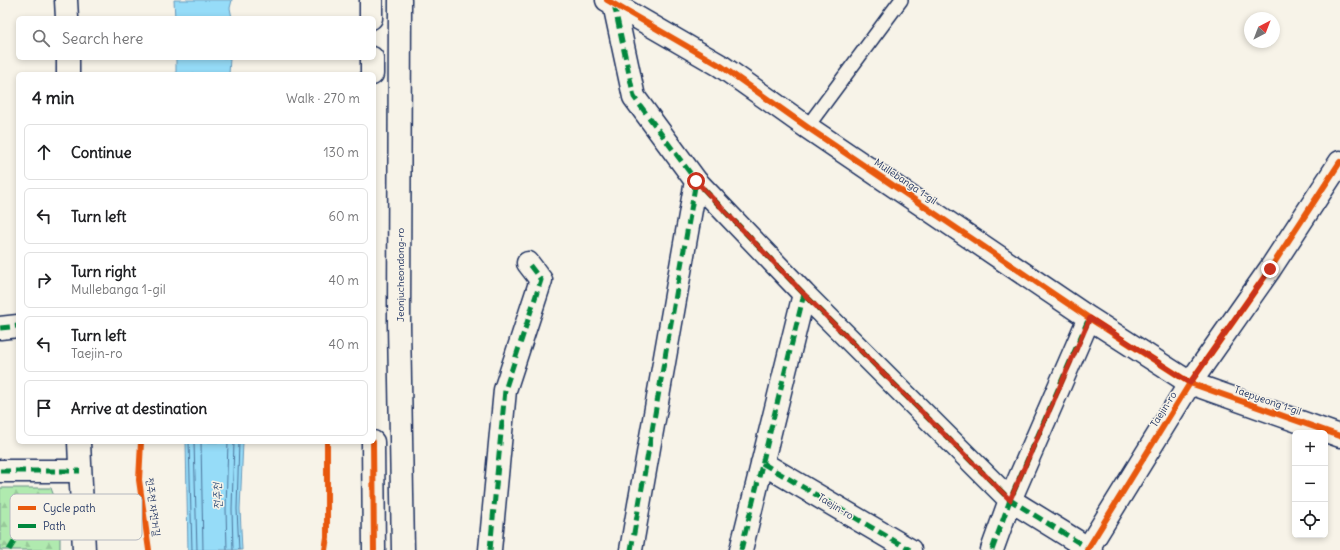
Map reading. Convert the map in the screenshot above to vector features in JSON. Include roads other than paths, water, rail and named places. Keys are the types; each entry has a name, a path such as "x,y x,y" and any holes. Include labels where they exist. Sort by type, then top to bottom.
{"street":[{"path":"66,0 67,16"},
{"path":"371,0 371,16"},
{"name":"Jeonjucheondong-ro","path":"400,0 399,324 403,550"},
{"path":"611,2 634,97 696,181 804,294 1010,500 1088,550"},
{"name":"Mullebanga 1-gil","path":"611,2 721,66 807,127 1090,318 1190,383"},
{"path":"68,60 68,72"},
{"path":"372,60 372,72"},
{"name":"Taejin-ro","path":"1088,550 1190,383 1270,269 1340,162"},
{"path":"631,550 696,181"},
{"path":"490,550 505,390 542,280 528,263"},
{"path":"741,550 804,294"},
{"path":"992,550 1010,500 1090,318"},
{"path":"0,328 16,326"},
{"name":"Taepyeong 1-gil","path":"1190,383 1340,436"},
{"path":"79,444 81,494"},
{"path":"373,444 374,550"},
{"name":"Taejin-ro","path":"762,463 910,550"},
{"path":"0,471 80,470"},
{"path":"84,540 84,550"}],"lane":[{"path":"807,127 901,0"}],"water":[{"path":"174,0 232,0 230,8 232,16 175,16"},
{"path":"176,60 230,60 229,72 176,72"},
{"name":"전주천","path":"186,444 243,444 240,509 242,550 188,550"}]}
